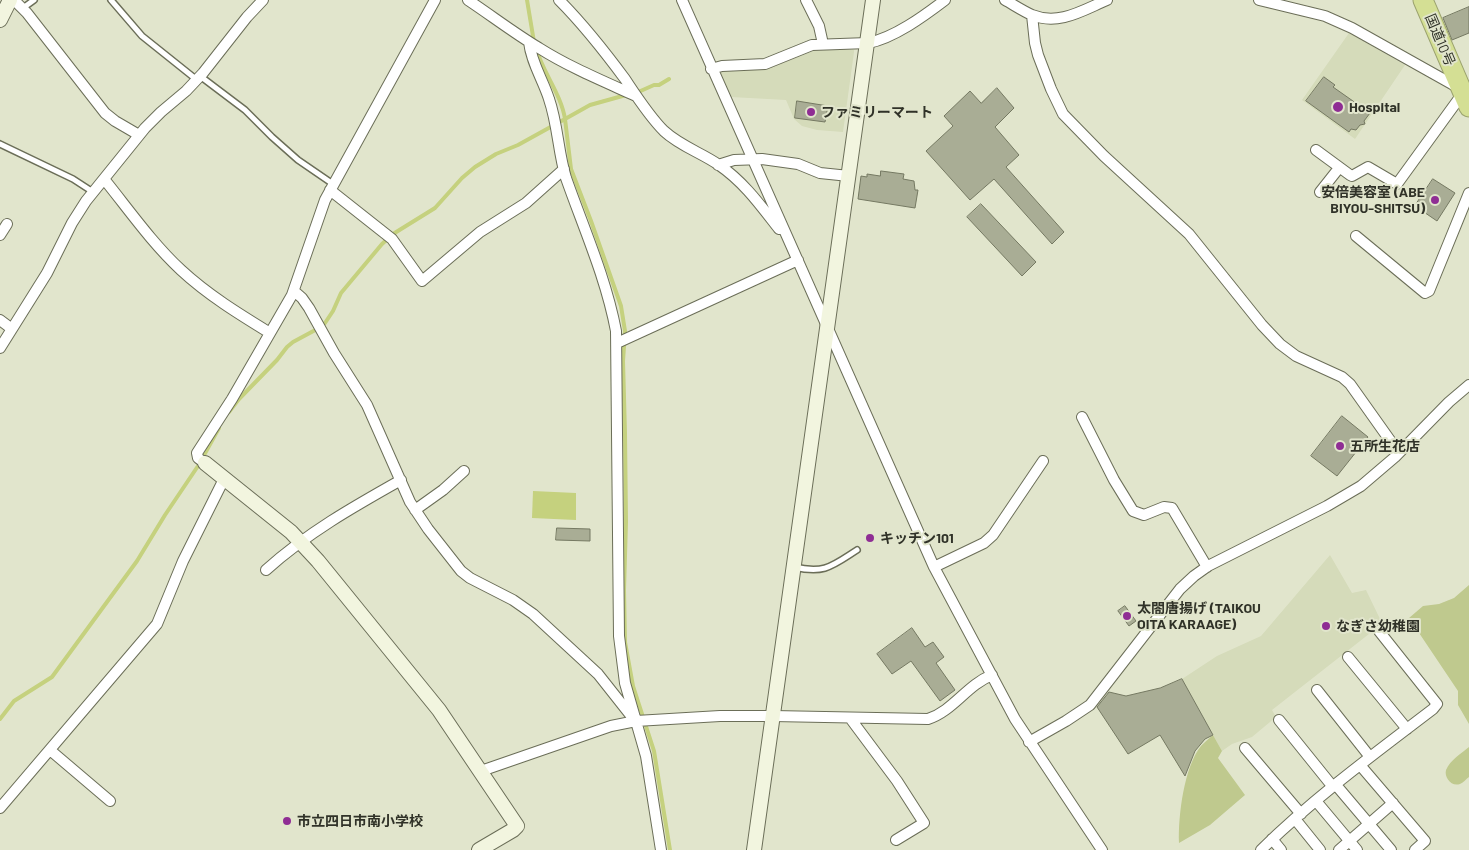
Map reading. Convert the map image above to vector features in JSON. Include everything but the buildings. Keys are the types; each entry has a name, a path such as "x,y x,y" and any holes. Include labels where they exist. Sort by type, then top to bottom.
{"highway":[{"name":"国道10号","path":"1423,0 1465,96"}],"street":[{"path":"0,20 10,0"},
{"path":"14,0 23,8 105,113 115,122 139,135"},
{"path":"0,348 50,266 72,223 93,192 156,116 199,78 246,17 263,0"},
{"path":"435,0 332,187 318,216 294,291 232,399 197,453 198,458 300,541 434,703 517,826 479,850"},
{"path":"468,0 529,42 575,68 637,96"},
{"path":"559,0 601,48 659,126 670,136 718,164 747,189 790,242"},
{"path":"682,0 711,69 934,567 1029,742 1102,850"},
{"path":"806,0 819,26 823,44"},
{"path":"754,850 873,0"},
{"path":"711,69 722,66 765,64 806,47 823,44 868,43 876,41 896,32 945,0"},
{"path":"1005,0 1032,15 1058,20 1107,0"},
{"path":"1259,0 1325,16 1344,24 1465,96 1397,184 1368,167 1352,176 1316,150"},
{"path":"1032,15 1038,55 1063,114 1104,156 1189,234 1280,344 1296,356 1342,377 1350,384 1399,453"},
{"path":"529,42 534,64 551,105 564,169 609,298 616,331 619,636 626,682 646,756 661,850"},
{"path":"718,164 734,160 752,159 798,164 820,173 849,176"},
{"path":"1320,192 1339,168"},
{"path":"332,187 392,239 422,281 480,232 526,203 564,169"},
{"path":"104,179 146,232 180,270 218,300 270,333"},
{"path":"1356,236 1426,293 1429,291 1469,193"},
{"path":"0,234 7,224"},
{"path":"617,344 798,260"},
{"path":"294,291 308,308 364,399 415,510 465,575 513,600 533,614 598,674 637,721"},
{"path":"0,320 12,329"},
{"path":"1029,742 1090,705 1180,589 1194,576 1207,567 1361,486 1399,453 1469,385"},
{"path":"1082,417 1114,480 1133,511 1144,515 1164,507 1174,510 1207,567"},
{"path":"934,567 984,543 994,535 1043,461"},
{"path":"415,510 443,490 464,470"},
{"path":"0,808 157,624 183,561 224,479"},
{"path":"266,570 300,541 351,508 401,480"},
{"path":"1261,850 1334,786 1437,704 1380,631"},
{"path":"1348,657 1407,729"},
{"path":"481,771 611,726 637,721 698,717 773,716 928,719 942,712 975,684 992,675"},
{"path":"1317,690 1370,757"},
{"path":"850,718 897,781 924,823 896,840"},
{"path":"1279,720 1391,850"},
{"path":"1246,748 1298,816 1320,850"},
{"path":"50,750 110,801"},
{"path":"1360,765 1425,841 1415,850"},
{"path":"1316,801 1357,850"},
{"path":"1340,850 1393,803"},
{"path":"1272,840 1281,850"}],"lane":[{"path":"23,8 34,0"},
{"path":"111,0 142,36 245,110 272,137 332,187"},
{"path":"0,144 73,179 93,192"},
{"path":"794,567 822,570 857,550"}],"shaded area":[{"path":"1349,33 1405,65 1355,139 1302,100"},
{"path":"854,50 843,132 817,130 802,126 794,119 786,100 731,97 719,69 767,69 813,51"},
{"path":"533,491 576,493 576,520 532,518"},
{"path":"1330,555 1352,593 1366,590 1381,621 1369,634 1272,710 1276,717 1252,737 1232,744 1222,751 1182,679 1217,656 1261,636"},
{"path":"1469,585 1469,724 1458,705 1458,691 1409,618 1423,606 1439,604 1454,598"},
{"path":"1213,735 1222,751 1218,758 1245,795 1210,825 1179,843 1183,792 1190,766 1201,746"},
{"path":"1469,747 1469,777 1457,785 1451,783 1446,773 1448,766"}],"waterway":[{"path":"527,0 534,42"},
{"path":"229,412 287,347 325,323 341,293 382,244 393,234 435,208 462,178 475,167 496,154 518,145 565,119 560,101 536,48"},
{"path":"636,93 654,85 659,85 669,79"},
{"path":"626,95 590,105 565,119 571,169 621,306 625,331 623,361 626,522 625,642 633,686 654,751 670,850"},
{"path":"0,719 14,701 52,677 137,561 198,466 219,428"}],"place":[{"name":"Hospital","path":"1338,107"},
{"name":"ファミリーマート","path":"811,112"},
{"name":"安倍美容室 (ABE BIYOU-SHITSU)","path":"1435,200"},
{"name":"五所生花店","path":"1340,446"},
{"name":"キッチン101","path":"870,538"},
{"name":"太閤唐揚げ (TAIKOU OITA KARAAGE)","path":"1127,616"},
{"name":"なぎさ幼稚園","path":"1326,626"},
{"name":"市立四日市南小学校","path":"287,821"}]}
